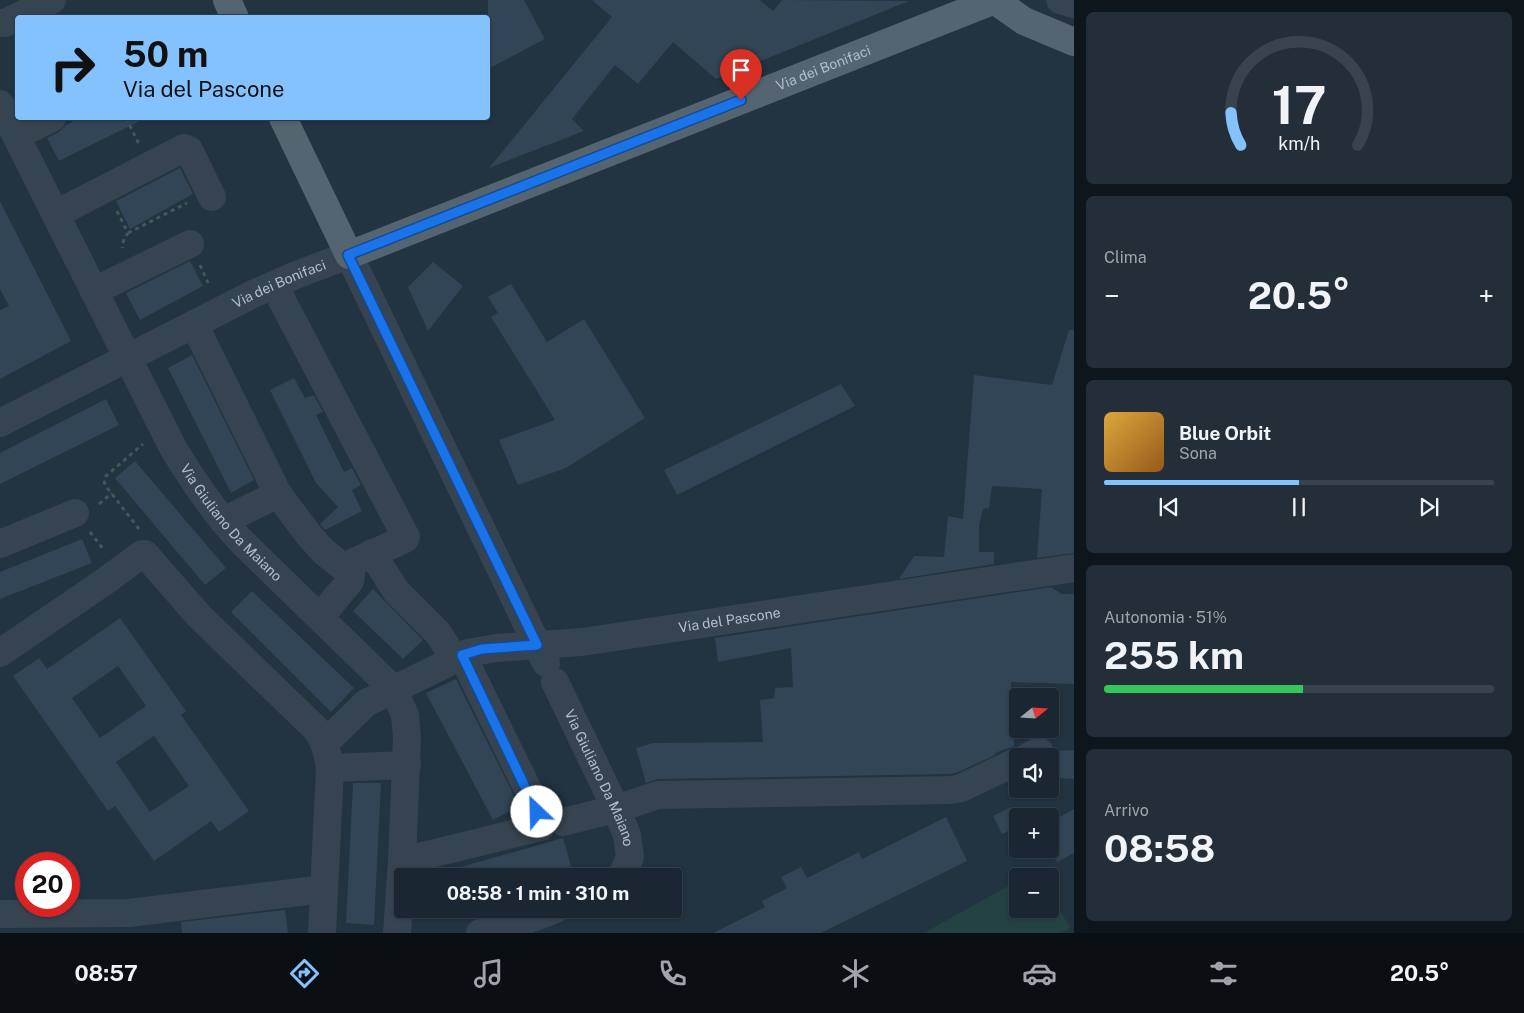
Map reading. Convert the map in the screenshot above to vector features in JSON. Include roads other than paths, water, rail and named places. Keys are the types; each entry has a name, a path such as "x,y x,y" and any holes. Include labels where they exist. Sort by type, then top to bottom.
{"main road":[{"path":"227,0 234,15"},
{"path":"995,0 1024,21 1074,42"},
{"name":"Via dei Bonifaci","path":"348,255 995,0"},
{"path":"284,120 348,255"}],"street":[{"path":"22,15 52,0"},
{"path":"1060,0 1074,4"},
{"path":"2,25 15,18"},
{"name":"Via Giuliano Da Maiano","path":"0,104 56,214 104,286 128,358 165,431 198,489 241,541 393,689 402,707 406,723 406,765 397,933"},
{"path":"16,136 48,120"},
{"path":"56,214 184,148 189,150 211,194"},
{"path":"104,286 190,244"},
{"name":"Via dei Bonifaci","path":"0,423 222,310 274,285 348,255"},
{"name":"Via Giuliano Da Maiano","path":"348,255 616,809 627,835 630,857 625,868"},
{"path":"274,285 406,537 343,566"},
{"path":"194,324 278,494 323,551 343,566 351,576 351,580 320,617"},
{"path":"223,521 278,494"},
{"path":"0,544 74,512"},
{"path":"0,653 145,554 199,616 317,730 327,756 322,933"},
{"path":"372,554 396,591 438,632 458,657 536,806 541,827 402,861"},
{"name":"Via del Pascone","path":"327,756 366,704 458,657 482,649 546,663 582,642 1074,568"},
{"path":"327,756 406,765"},
{"path":"563,822 616,809 658,795 951,790 961,788 1009,765"},
{"path":"0,914 129,913 324,889"},
{"path":"480,933 512,926 533,918"}]}
